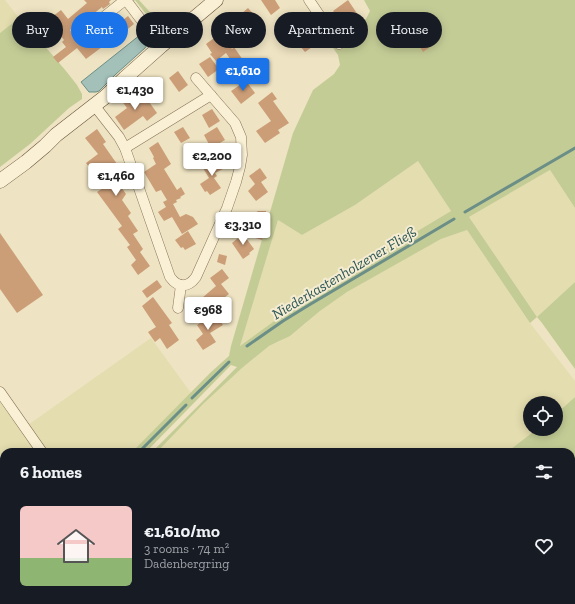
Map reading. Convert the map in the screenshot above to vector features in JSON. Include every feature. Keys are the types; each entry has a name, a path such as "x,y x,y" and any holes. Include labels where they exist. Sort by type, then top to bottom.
{"street":[{"path":"110,12 126,0 136,13"},
{"path":"202,12 216,0"},
{"path":"309,0 317,12"},
{"path":"0,181 26,162 56,135 105,97 159,48"},
{"path":"94,106 125,148 167,270 176,284 187,285 196,277 227,208 236,182 242,155 241,137 238,128 230,116 196,78"},
{"path":"125,148 211,95"},
{"path":"178,308 181,285"},
{"path":"0,392 39,448"}],"shaded area":[{"path":"0,0 5,0 14,12 12,12 12,24 0,33"},
{"path":"418,161 451,211 359,266 277,319 240,346 278,220 302,235 355,205"},
{"path":"550,170 575,208 575,282 537,317 469,217"},
{"path":"467,230 530,323 575,381 575,397 563,408 563,396 523,396 523,436 528,436 512,448 161,448 202,404 242,368 269,346 281,341 347,292 441,239"},
{"path":"151,338 191,393 136,448 42,448 28,425"},
{"path":"0,396 35,448 0,448"}],"green space":[{"path":"135,0 139,0 150,12 144,12"},
{"path":"364,0 575,0 575,208 550,170 469,217 537,317 530,323 467,230 441,239 347,292 320,311 290,336 269,346 242,368 203,404 161,448 156,448 237,367 231,365 150,448 136,448 210,373 229,356 293,133 313,90 334,74 340,65 338,55 333,48 368,48 368,15 370,11","holes":["418,161 451,211 359,266 277,319 240,346 278,220 302,235 355,205"]},
{"path":"12,24 12,48 46,48 77,85 82,94 82,99 69,108 30,144 0,167 0,33"},
{"path":"575,282 575,369 537,317"},
{"path":"575,397 575,448 512,448 528,436 563,436 563,408"}],"water":[{"path":"136,38 136,48 145,48 99,91 89,92 81,82 124,48 128,48 128,45"}],"building":[{"path":"84,0 111,0 109,2 110,4 103,9 102,7 96,12 76,12 87,3"},
{"path":"261,0 275,0 280,8 271,15"},
{"path":"348,0 356,12 334,12 333,11"},
{"path":"248,8 252,12 243,12"},
{"path":"63,13 68,19 71,16 71,48 77,48 58,63 53,57 66,47 63,43"},
{"path":"128,16 134,24 128,29"},
{"path":"211,40 211,48 235,48 245,63 237,69 226,53 216,61 210,54 212,53 206,44"},
{"path":"77,48 101,48 86,59"},
{"path":"302,48 311,48 305,52"},
{"path":"421,48 429,48 423,52"},
{"path":"210,57 219,69 208,77 199,64"},
{"path":"178,71 188,85 179,92 169,78"},
{"path":"246,81 255,93 241,104 231,91"},
{"path":"133,91 141,103 147,99 157,113 147,121 143,116 124,130 115,117 127,108 121,100"},
{"path":"272,92 277,99 273,101 289,123 278,130 280,133 265,143 256,131 271,121 258,103"},
{"path":"212,109 220,121 209,128 202,115"},
{"path":"183,127 190,138 181,143 174,132"},
{"path":"217,127 225,140 211,148 204,135"},
{"path":"97,129 106,142 103,144 124,174 116,180 126,194 122,200 131,213 128,216 138,231 133,234 143,249 140,252 150,266 138,275 131,265 136,260 127,247 130,245 118,229 122,226 97,192 111,183 100,168 99,169 96,167 91,170 86,163 98,154 85,138"},
{"path":"158,142 171,164 164,169 177,190 181,187 185,194 173,204 180,217 186,214 193,217 198,224 182,234 172,217 164,221 158,212 166,207 163,202 167,200 161,190 156,192 144,172 156,164 149,148"},
{"path":"212,158 218,161 223,169 215,173 217,176 214,178 221,188 210,195 207,191 205,192 200,184 209,178 203,168 208,165 206,162"},
{"path":"260,168 267,178 261,182 268,192 256,201 248,191 255,184 249,176"},
{"path":"258,211 266,211 266,225 262,240 230,230"},
{"path":"188,231 196,244 185,250 183,247 181,248 175,240"},
{"path":"0,233 43,295 17,313 0,289"},
{"path":"243,234 254,249 243,259 232,243"},
{"path":"219,254 227,256 225,265 217,262"},
{"path":"222,269 229,278 221,284 229,294 213,306 206,304 202,298 216,286 210,278"},
{"path":"157,280 162,287 147,298 142,291"},
{"path":"153,297 172,323 169,325 179,340 167,349 160,338 155,342 148,332 156,327 142,306"},
{"path":"215,313 223,325 210,333 216,342 203,350 196,340 203,334 197,325"}],"waterway":[{"name":"Niederkastenholzener Fließ","path":"465,212 575,148"},
{"name":"Niederkastenholzener Fließ","path":"247,346 309,305 454,219"},
{"name":"Niederkastenholzener Fließ","path":"192,398 229,362"},
{"name":"Niederkastenholzener Fließ","path":"143,448 186,405"}]}
